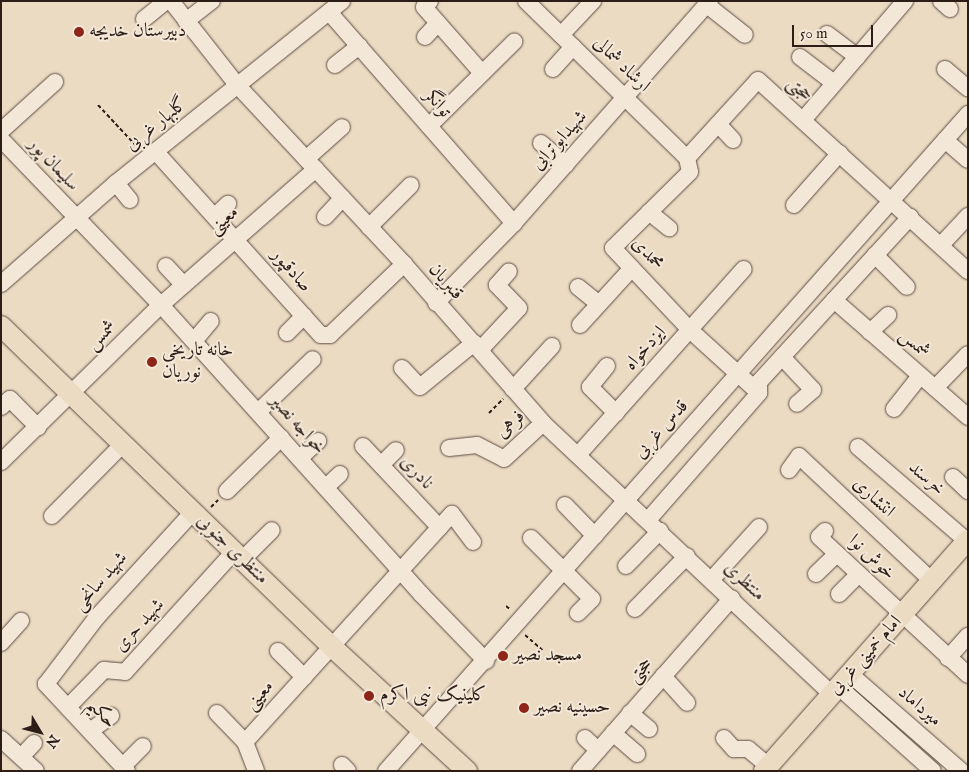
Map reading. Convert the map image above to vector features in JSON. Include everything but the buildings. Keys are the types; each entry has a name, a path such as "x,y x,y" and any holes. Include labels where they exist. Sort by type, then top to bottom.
{"main road":[{"name":"منتظری جنوبی","path":"1,326 331,646 467,771"},
{"name":"امام خمینی غربی","path":"766,768 967,541"}],"street":[{"path":"144,18 166,1"},
{"name":"قنبریان","path":"171,1 238,86 404,264 436,303 543,423 626,501"},
{"path":"186,20 212,1"},
{"path":"430,1 424,7 482,73"},
{"name":"ارشاد شمالی","path":"526,1 687,158"},
{"path":"561,35 592,1"},
{"path":"803,120 905,1"},
{"path":"709,3 745,35"},
{"name":"شهیدابوترابی","path":"436,303 514,223 709,3"},
{"name":"توانگر","path":"337,5 359,46 514,223"},
{"name":"گلبهار غربی","path":"1,284 116,183 337,5"},
{"path":"425,37 438,23"},
{"path":"826,34 857,57"},
{"path":"429,126 514,42"},
{"path":"335,65 359,46"},
{"path":"554,69 573,47"},
{"path":"800,57 834,83"},
{"path":"945,69 968,88"},
{"name":"حجتی","path":"687,158 758,80 968,271"},
{"path":"1,131 55,82"},
{"name":"قدس غربی","path":"386,771 422,729 486,661 968,114"},
{"path":"718,124 733,140"},
{"name":"معینی","path":"161,305 236,238 311,164 342,127"},
{"name":"سلیمان پور","path":"1,139 75,218"},
{"path":"945,140 968,160"},
{"path":"541,143 566,165"},
{"path":"794,205 840,154"},
{"name":"صادقپور","path":"152,155 236,238 321,335 330,335 404,264"},
{"name":"محمدی","path":"687,158 690,172 613,248 690,330 759,393"},
{"path":"116,183 130,200"},
{"path":"369,227 411,185"},
{"path":"325,217 343,198"},
{"path":"215,216 228,204"},
{"path":"649,212 669,228"},
{"path":"941,245 968,216"},
{"path":"626,566 654,526 759,393 759,382 910,217"},
{"name":"خواجه نصیر","path":"75,218 161,305 401,571 486,661"},
{"path":"875,255 907,287"},
{"path":"166,266 184,285"},
{"path":"580,324 632,268"},
{"name":"ایزدخواه","path":"578,455 744,270"},
{"path":"402,368 420,387 477,347 519,308 497,285 509,271"},
{"path":"578,287 598,304"},
{"name":"شمس","path":"834,300 968,417"},
{"name":"شمس","path":"1,462 72,396 161,305"},
{"path":"870,332 888,315"},
{"path":"287,333 304,316"},
{"path":"194,341 211,321"},
{"path":"514,389 552,346"},
{"path":"935,388 968,354"},
{"path":"782,357 813,390 797,404"},
{"path":"258,412 313,359"},
{"path":"607,366 590,387 616,413"},
{"path":"894,409 920,376"},
{"path":"1,408 10,399 38,427"},
{"name":"فرهی","path":"449,448 477,445 504,459 543,423"},
{"path":"227,491 281,438"},
{"path":"300,458 318,441"},
{"path":"52,516 123,444"},
{"name":"نادری","path":"363,446 440,528"},
{"name":"خرسند","path":"858,447 967,541"},
{"path":"381,465 396,450"},
{"name":"انتشاری","path":"788,470 799,456 932,581"},
{"path":"326,487 340,474"},
{"path":"953,477 968,491"},
{"name":"منتظری","path":"626,501 732,598 840,685"},
{"path":"564,505 596,536"},
{"name":"معینی","path":"217,713 244,742 452,514 473,542"},
{"name":"شهید سانحی","path":"46,684 96,617 196,515"},
{"path":"712,579 759,528"},
{"name":"شهید حری","path":"68,707 104,670 125,672 183,619 238,556 272,530"},
{"name":"خوش نوا","path":"826,530 819,537 968,676"},
{"path":"531,538 592,598 578,613"},
{"path":"816,574 837,554"},
{"path":"635,609 687,556"},
{"path":"839,594 858,574"},
{"name":"حجتی","path":"580,771 664,676 682,666 732,598"},
{"path":"1,643 21,620"},
{"path":"948,658 968,636"},
{"path":"278,651 304,677"},
{"path":"664,676 687,703"},
{"name":"حکیم","path":"46,684 125,768"},
{"name":"میرداماد","path":"840,685 933,771"},
{"name":"میرداماد","path":"840,685 961,771"},
{"path":"630,713 649,729"},
{"path":"90,731 111,716"},
{"path":"613,733 637,754"},
{"path":"585,738 598,750"},
{"path":"724,738 734,749 748,749 766,768"},
{"path":"1,739 34,770"},
{"path":"244,742 256,771"},
{"path":"21,757 34,743"},
{"path":"125,768 143,746"}],"path":[{"path":"98,105 152,155"},
{"path":"489,413 514,389"},
{"path":"196,515 227,491"},
{"path":"515,628 542,650"}],"place":[{"name":"دبیرستان خدیجه","path":"79,32"},
{"name":"خانه تاریخی نوریان","path":"152,362"},
{"name":"مسجد نصیر","path":"503,656"},
{"name":"کلینیک نبی اکرم","path":"369,696"},
{"name":"حسینیه نصیر","path":"524,708"}]}
